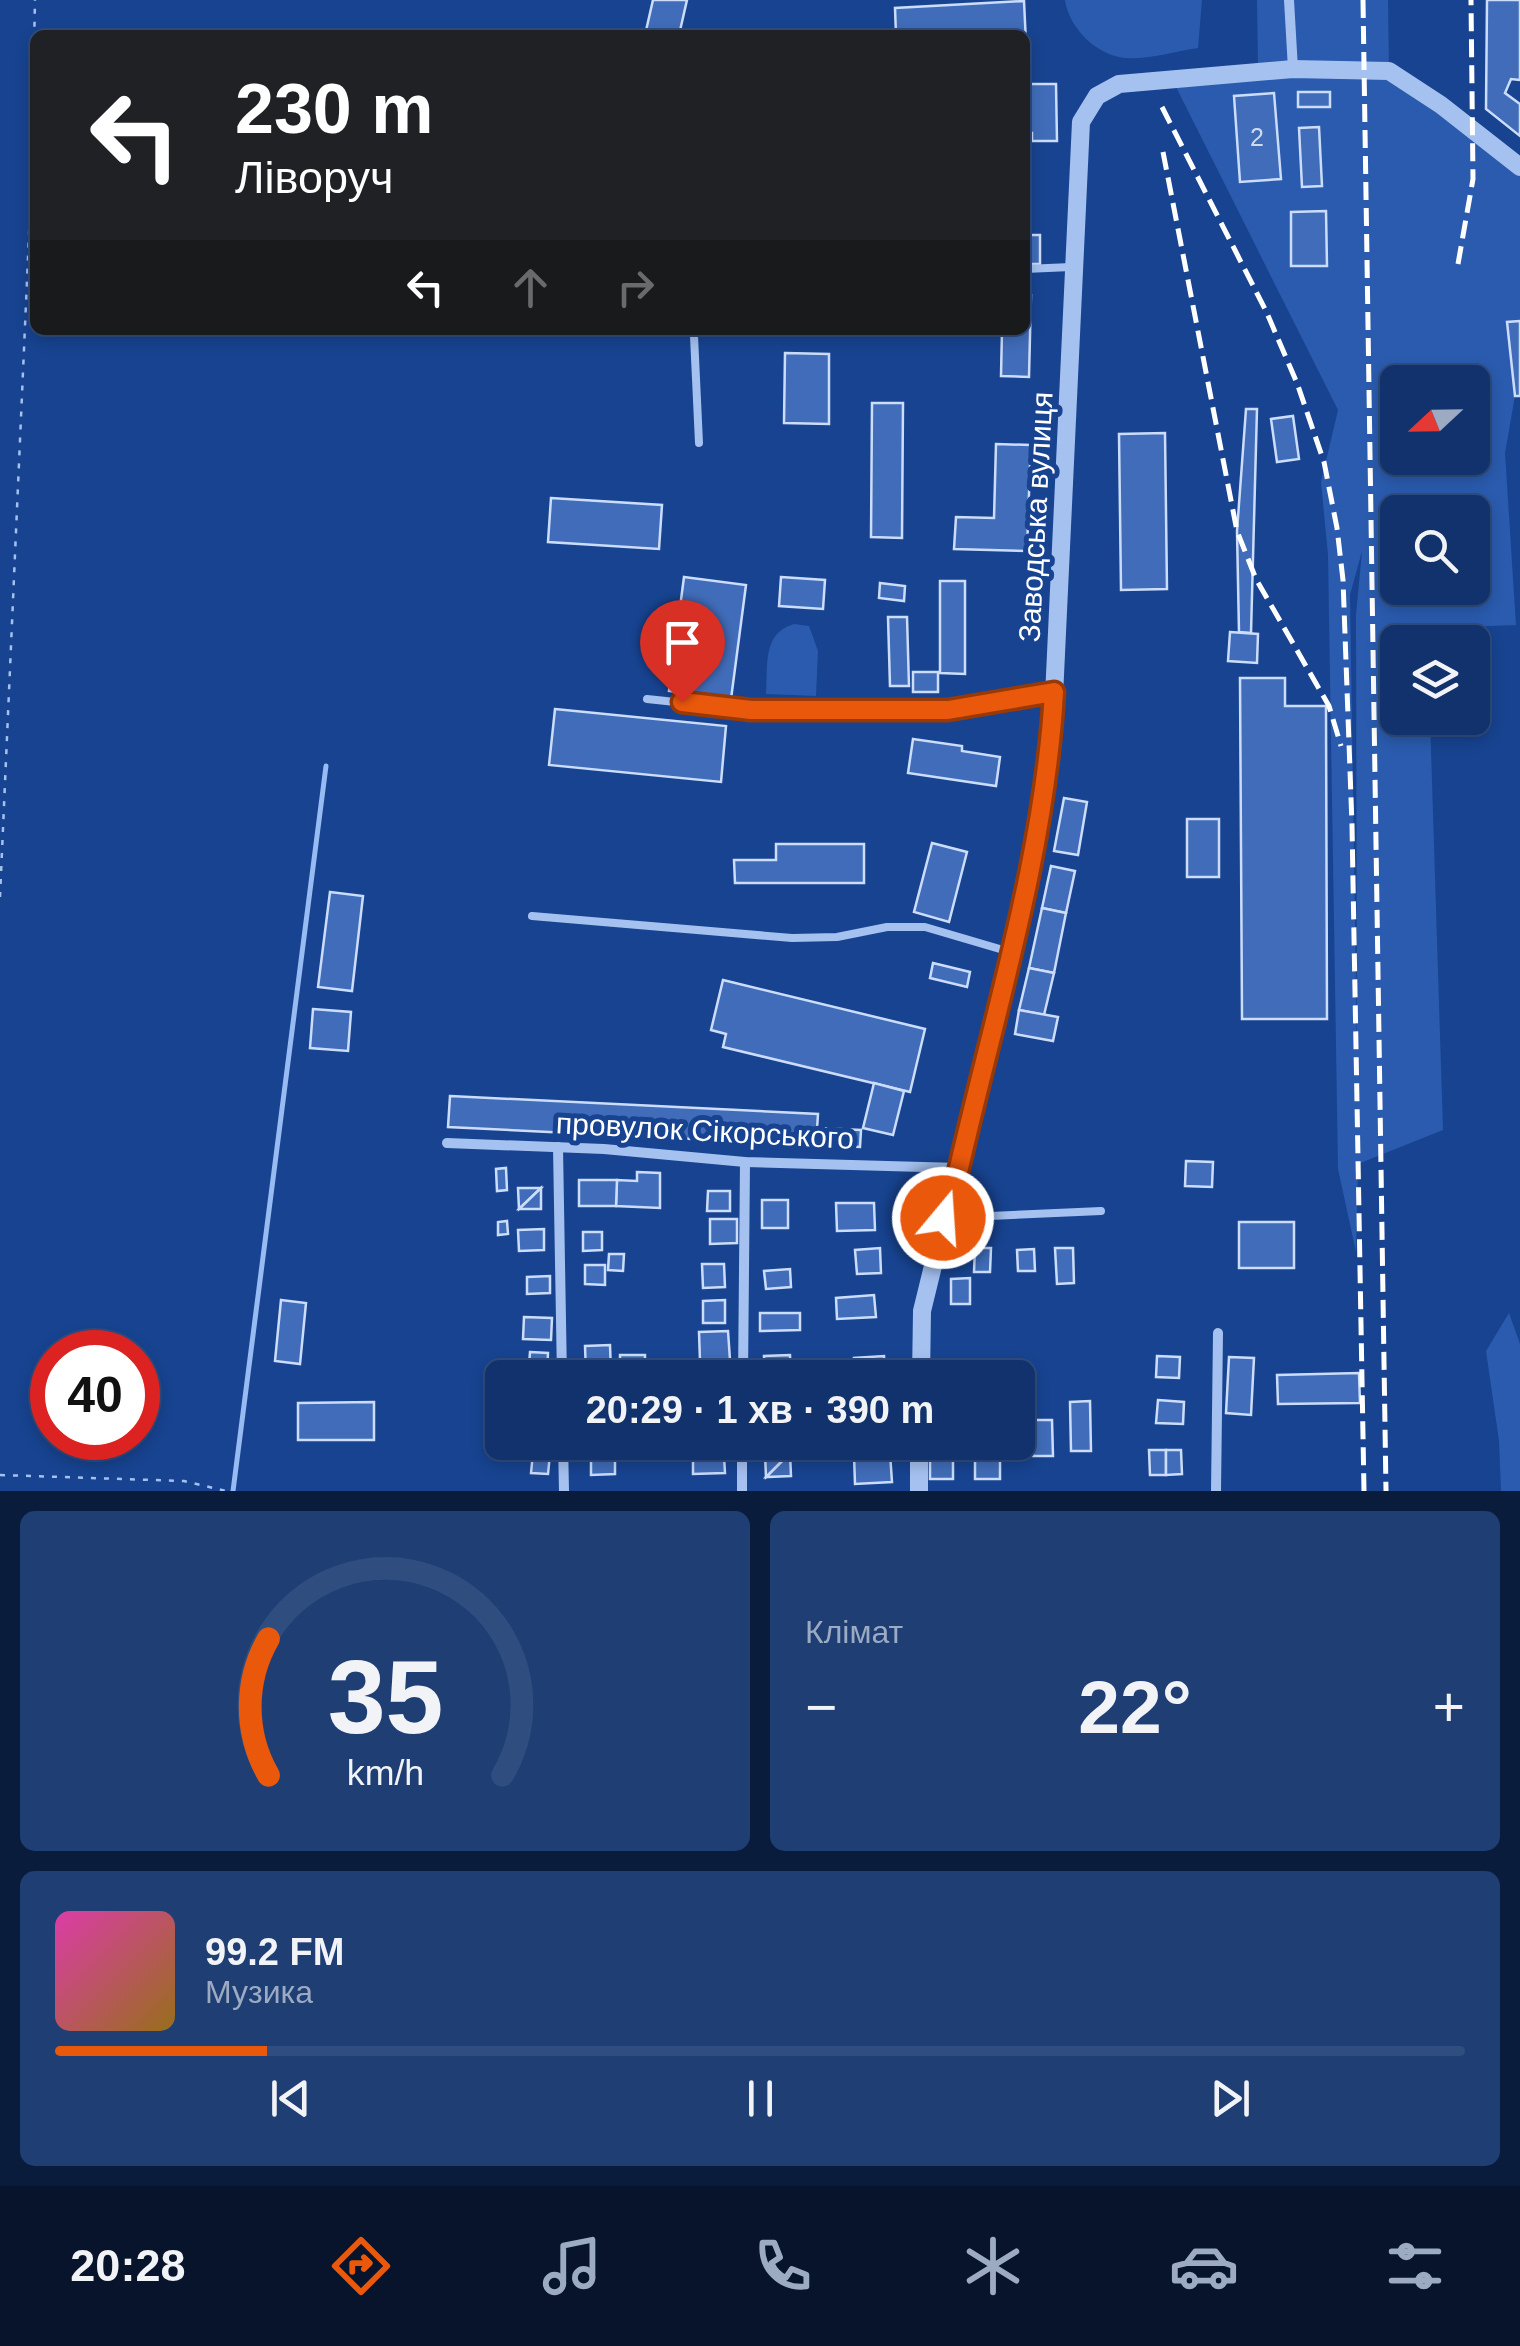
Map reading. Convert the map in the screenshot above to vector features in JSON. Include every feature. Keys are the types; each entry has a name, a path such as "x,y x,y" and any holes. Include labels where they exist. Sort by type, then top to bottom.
{"street":[{"path":"1289,0 1293,68"},
{"name":"Заводська вулиця","path":"921,1360 922,1311 1010,952 1051,760 1081,122 1098,96 1120,84 1293,68 1389,71 1417,87 1520,167"},
{"name":"провулок Сікорського","path":"447,1144 558,1147 744,1162 959,1168"},
{"path":"558,1147 562,1360"},
{"path":"743,1360 744,1162"},
{"path":"1216,1491 1218,1333"},
{"path":"563,1460 564,1491"},
{"path":"742,1460 742,1491"},
{"path":"918,1491 919,1460"}],"lane":[{"path":"1030,269 1076,266"},
{"path":"695,335 700,443"},
{"path":"646,699 751,710 948,710 1054,692"},
{"path":"532,916 792,938 838,937 886,927 924,927 1010,952"},
{"path":"943,1218 1101,1211"}],"path":[{"path":"34,30 35,0"},
{"path":"0,897 30,228"},
{"path":"0,1475 184,1481 226,1491"}],"shaded area":[{"path":"1065,0 1202,0 1198,48 1143,58 1114,56 1094,46 1078,30"},
{"path":"1257,0 1388,0 1389,71 1520,167 1520,321 1508,323 1515,396 1505,453 1516,625 1380,625 1380,735 1431,735 1443,1130 1358,1164 1356,1252 1338,1169 1328,555 1321,482 1338,410 1172,79 1258,71","holes":["1362,551 1356,615 1357,1053 1350,595"]},
{"path":"794,624 809,626 818,651 816,696 766,694 772,643 784,628"},
{"path":"1509,1313 1520,1344 1520,1491 1501,1491 1499,1441 1486,1351"}],"building":[{"path":"653,0 687,0 680,30 646,30"},
{"path":"1487,0 1520,0 1520,80 1511,79 1505,93 1520,104 1520,136 1486,109"},
{"path":"1024,1 1025,30 896,30 895,8"},
{"path":"1030,84 1056,84 1057,141 1032,141"},
{"path":"1298,92 1330,92 1330,107 1298,107"},
{"path":"1274,93 1281,179 1240,182 1234,96"},
{"path":"1319,127 1322,186 1302,187 1299,128"},
{"path":"1326,211 1327,266 1291,266 1291,212"},
{"path":"1030,235 1040,235 1040,264 1030,264"},
{"path":"1031,295 1029,377 1001,376 1002,335 1030,335"},
{"path":"1520,321 1520,396 1515,396 1507,322"},
{"path":"785,353 829,354 829,424 784,423"},
{"path":"872,403 903,403 902,538 871,537"},
{"path":"1246,409 1257,409 1251,633 1239,632 1237,531"},
{"path":"1293,416 1299,459 1277,462 1271,419"},
{"path":"1165,433 1167,589 1121,590 1119,434"},
{"path":"996,444 1040,449 1040,466 1030,466 1027,551 954,549 956,517 994,518"},
{"path":"551,498 662,505 659,549 548,542"},
{"path":"684,577 746,585 731,699 669,691"},
{"path":"781,577 825,580 823,609 779,606"},
{"path":"940,581 965,581 965,674 940,673"},
{"path":"880,583 905,586 904,601 879,598"},
{"path":"888,617 907,617 909,686 890,686"},
{"path":"1230,632 1258,634 1257,663 1228,661"},
{"path":"913,672 938,672 938,692 913,692"},
{"path":"1240,678 1285,678 1285,706 1326,706 1327,1019 1242,1019"},
{"path":"555,709 726,726 721,782 549,765"},
{"path":"913,739 962,746 962,751 1000,757 996,786 908,773"},
{"path":"1064,798 1087,802 1078,855 1054,851"},
{"path":"1187,819 1219,819 1219,877 1187,877"},
{"path":"932,843 967,852 949,922 914,912"},
{"path":"776,844 864,844 864,883 735,883 734,860 776,860"},
{"path":"1051,866 1075,871 1066,913 1042,908"},
{"path":"330,892 363,896 352,991 318,987"},
{"path":"1042,908 1066,913 1054,973 1029,968"},
{"path":"933,963 970,972 967,987 930,978"},
{"path":"1029,968 1054,973 1044,1015 1019,1010"},
{"path":"723,980 925,1029 910,1092 723,1047 726,1034 711,1030"},
{"path":"313,1009 351,1012 348,1051 310,1048"},
{"path":"1019,1010 1058,1017 1053,1041 1015,1034"},
{"path":"874,1083 904,1091 893,1135 863,1128"},
{"path":"450,1096 818,1114 816,1145 448,1127"},
{"path":"817,1128 861,1130 860,1147 816,1145"},
{"path":"1186,1161 1213,1162 1212,1187 1185,1186"},
{"path":"506,1168 507,1190 497,1191 496,1169"},
{"path":"637,1172 660,1173 660,1208 616,1206 617,1180 637,1181"},
{"path":"579,1180 617,1180 616,1206 579,1206"},
{"path":"518,1188 541,1188 519,1209"},
{"path":"541,1188 541,1209 519,1209"},
{"path":"708,1191 730,1191 730,1211 707,1211"},
{"path":"762,1200 788,1200 788,1228 762,1228"},
{"path":"836,1203 874,1203 875,1230 837,1231"},
{"path":"710,1219 737,1219 737,1243 710,1244"},
{"path":"507,1221 508,1234 498,1235 498,1222"},
{"path":"1239,1222 1294,1222 1294,1268 1239,1268"},
{"path":"544,1229 544,1250 519,1251 518,1230"},
{"path":"583,1232 602,1232 602,1250 583,1251"},
{"path":"880,1248 881,1273 857,1274 855,1250"},
{"path":"975,1248 991,1248 990,1272 974,1272"},
{"path":"1055,1248 1073,1248 1074,1283 1057,1284"},
{"path":"1034,1249 1035,1271 1018,1271 1017,1250"},
{"path":"609,1254 624,1254 623,1271 608,1270"},
{"path":"702,1264 724,1264 725,1287 703,1288"},
{"path":"585,1265 605,1265 605,1285 585,1284"},
{"path":"790,1269 791,1287 766,1289 764,1271"},
{"path":"550,1276 550,1293 527,1294 527,1277"},
{"path":"970,1278 970,1304 951,1304 951,1279"},
{"path":"874,1295 876,1317 837,1319 836,1298"},
{"path":"281,1300 306,1303 300,1364 275,1361"},
{"path":"725,1300 725,1323 703,1323 703,1301"},
{"path":"760,1313 800,1313 800,1330 760,1331"},
{"path":"524,1317 552,1318 551,1340 523,1339"},
{"path":"728,1331 730,1360 700,1360 699,1332"},
{"path":"610,1345 611,1360 586,1360 585,1346"},
{"path":"530,1352 548,1353 548,1360 529,1360"},
{"path":"620,1355 645,1355 645,1360 620,1360"},
{"path":"790,1355 790,1360 764,1360 764,1356"},
{"path":"884,1356 884,1360 854,1360"},
{"path":"1157,1356 1180,1357 1179,1378 1156,1377"},
{"path":"1229,1357 1254,1358 1251,1415 1226,1413"},
{"path":"1359,1373 1360,1403 1278,1404 1277,1375"},
{"path":"1158,1400 1184,1402 1183,1424 1156,1423"},
{"path":"1090,1401 1091,1451 1071,1451 1070,1402"},
{"path":"374,1402 374,1440 298,1440 298,1403"},
{"path":"1035,1420 1052,1420 1053,1456 1035,1456"},
{"path":"1149,1450 1166,1450 1166,1475 1150,1475"},
{"path":"1166,1450 1181,1450 1182,1474 1166,1475"},
{"path":"532,1460 549,1460 548,1474 531,1473"},
{"path":"591,1460 615,1460 615,1474 591,1475"},
{"path":"693,1460 724,1460 725,1473 693,1474"},
{"path":"765,1460 783,1460 766,1477"},
{"path":"783,1460 790,1460 791,1476 766,1477"},
{"path":"854,1460 890,1460 892,1482 855,1484"},
{"path":"930,1460 953,1460 953,1479 930,1479"},
{"path":"975,1460 1000,1460 1000,1479 975,1479"}],"waterway":[{"path":"233,1491 326,766"}],"railway":[{"path":"1363,0 1386,1491"},
{"path":"1458,264 1473,179 1471,0"},
{"path":"1162,107 1266,311 1297,383 1324,462 1337,528 1343,580 1352,825 1364,1491"},
{"path":"1163,152 1237,531 1256,579 1329,706 1341,746"}],"route":[{"path":"682,702 751,710 948,710 1054,692 1051,760 1033,856 959,1168 943,1218"}]}
